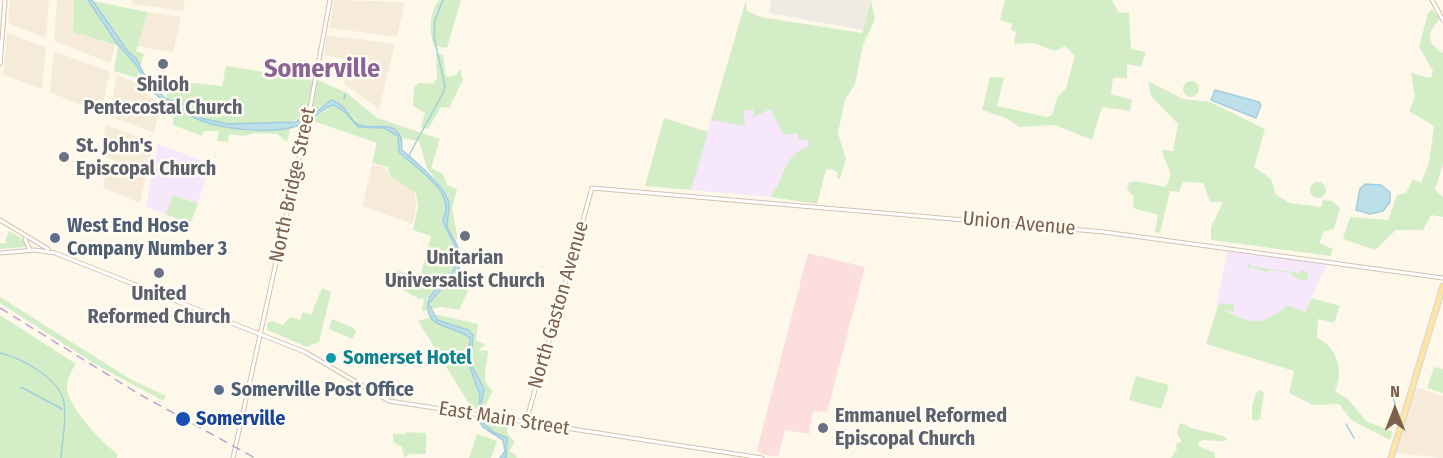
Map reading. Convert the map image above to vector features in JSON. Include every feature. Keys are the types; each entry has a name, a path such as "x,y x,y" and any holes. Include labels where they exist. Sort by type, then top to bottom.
{"main road":[{"path":"1391,458 1443,286"}],"street":[{"path":"0,64 5,0"},
{"name":"North Bridge Street","path":"233,458 306,127 330,0"},
{"path":"1432,0 1443,20"},
{"name":"Union Avenue","path":"592,188 1104,232 1443,278"},
{"name":"North Gaston Avenue","path":"526,422 592,188"},
{"path":"0,220 55,253"},
{"path":"20,234 29,243 30,250"},
{"path":"0,253 30,250 55,253"},
{"name":"East Main Street","path":"55,253 312,355 386,400 762,458"}],"shaded area":[{"path":"10,0 49,0 46,38 8,23"},
{"path":"57,0 74,0 73,32 115,46 110,63 54,41"},
{"path":"133,0 185,0 183,11 132,4"},
{"path":"334,0 405,2 397,37 329,28"},
{"path":"771,0 870,0 863,30 769,13"},
{"path":"148,12 181,17 173,53 137,46"},
{"path":"7,33 46,47 42,89 3,74"},
{"path":"327,35 395,44 379,109 344,84 349,60 324,55"},
{"path":"769,38 811,148 770,197 691,190 725,71"},
{"path":"54,51 110,72 101,113 50,92"},
{"path":"117,75 132,81 161,105 154,133 109,116"},
{"path":"106,125 153,142 140,203 103,188 105,177 113,175 115,160 100,156"},
{"path":"158,144 211,164 190,224 146,207"},
{"path":"372,165 381,166 414,187 416,206 413,224 362,206"},
{"path":"1228,250 1327,264 1305,312 1287,305 1272,319 1249,322 1216,306"},
{"path":"808,253 865,267 827,412 813,411 809,434 785,430 778,457 761,454 757,450"},
{"path":"1416,387 1443,396 1443,458 1396,453"}],"green space":[{"path":"74,0 148,12 136,51 144,54 137,78 114,71 118,46 73,32"},
{"path":"440,0 461,0 447,48 434,46 431,35 432,15"},
{"path":"746,0 747,11 760,17 862,33 871,0 875,19 863,45 855,84 845,100 838,133 846,159 840,179 837,178 838,173 832,169 826,170 817,204 770,197 789,161 800,150 809,147 807,139 799,140 797,133 784,135 770,109 754,117 753,109 743,111 745,126 711,120"},
{"path":"1005,0 1112,0 1118,12 1129,13 1131,49 1146,52 1141,67 1127,64 1127,78 1113,78 1111,94 1132,100 1130,111 1102,107 1092,140 1055,125 1019,127 1006,118 982,110 990,77 1004,78 997,106 1047,117 1052,115 1057,98 1066,88 1075,56 1065,46 1055,51 1034,43 1014,44 1016,32 1011,30 1012,24 1000,20"},
{"path":"1432,9 1440,19 1430,33 1431,41 1443,53 1443,164 1435,190 1443,197 1443,217 1431,215 1423,230 1396,230 1375,250 1343,239 1350,217 1388,220 1397,195 1406,193 1413,179 1421,183 1429,163 1434,126 1409,111 1415,97 1411,73 1431,78 1433,71 1419,47 1428,13"},
{"path":"436,53 443,55 446,77 456,75 460,68 463,80 449,108 441,107 428,129 421,127 425,113 413,106 414,88 418,83 433,84 437,78"},
{"path":"226,66 320,81 347,93 377,118 440,139 431,168 443,174 447,185 457,189 452,208 458,241 447,227 450,206 448,196 427,168 419,141 402,138 390,127 361,125 335,101 323,105 301,119 284,122 290,130 287,142 277,134 256,133 244,136 229,134 228,142 217,141 219,131 204,131 202,136 173,125 173,109 168,107 169,100 166,99 168,89 189,91 191,83 222,86"},
{"path":"1148,81 1183,99 1210,102 1265,129 1254,167 1271,179 1276,195 1290,203 1321,207 1323,200 1332,201 1340,208 1334,229 1324,231 1319,243 1333,249 1330,256 1211,240 1211,227 1223,202 1210,202 1203,183 1183,182 1179,192 1170,191 1160,233 1155,232 1158,215 1133,208 1134,197 1127,189 1129,183 1135,181 1166,187 1171,174 1161,150 1173,151 1178,124 1151,96"},
{"path":"1188,81 1194,81 1199,89 1197,95 1188,97 1183,92 1183,86"},
{"path":"334,105 346,113 358,127 384,128 398,136 399,152 433,182 445,200 446,210 443,220 456,247 457,263 450,276 427,298 427,310 422,311 424,298 419,299 393,284 396,270 420,277 431,236 413,230 418,207 416,193 391,176 388,167 372,163 377,143 310,120"},
{"path":"664,118 708,132 691,190 645,186"},
{"path":"1318,182 1326,190 1318,198 1310,190"},
{"path":"173,195 198,204 190,224 166,214"},
{"path":"9,231 24,240 26,247 0,249 0,243 7,243 5,241"},
{"path":"1251,263 1250,266 1299,273 1302,270 1308,273 1308,278 1303,281 1291,275 1292,273 1270,270 1267,272 1250,267 1248,269 1247,265"},
{"path":"451,282 469,289 459,310 442,307 431,309 431,301"},
{"path":"322,288 331,292 319,342 307,347 267,330 267,323 273,321 283,325 290,317 300,320 303,312 311,315"},
{"path":"0,297 132,380 166,396 163,401 95,364 0,303"},
{"path":"1312,298 1340,306 1334,323 1318,319 1317,338 1330,348 1339,369 1335,391 1349,400 1366,421 1393,432 1390,440 1351,420 1339,404 1313,405 1289,393 1294,371 1206,344 1219,303 1234,305 1234,312 1222,309 1240,318 1255,321 1270,317 1287,305 1305,312"},
{"path":"0,315 76,364 67,383 69,398 88,425 103,442 117,453 117,458 0,458"},
{"path":"438,315 478,324 476,340 486,345 478,350 488,351 485,378 486,383 493,390 483,411 471,407 418,321"},
{"path":"332,319 354,328 356,332 352,339 329,329"},
{"path":"1434,367 1443,369 1443,393 1427,388"},
{"path":"1136,376 1169,385 1161,409 1129,400"},
{"path":"1261,390 1264,393 1260,419 1256,421 1252,419 1252,407 1256,392"},
{"path":"484,421 508,423 507,433 515,442 509,451 517,456 516,458 506,458 504,436 493,432"},
{"path":"1182,423 1191,428 1224,436 1227,440 1198,442 1199,446 1215,453 1215,458 1171,458 1177,449 1176,444 1182,441 1177,434 1179,425"},
{"path":"406,432 426,433 426,454 410,454 404,458 402,447 393,442 393,434 405,434"},
{"path":"477,434 497,441 491,458 469,458"}],"water":[{"path":"88,0 92,0 129,53 136,58 148,82 166,99 181,103 201,118 228,124 296,122 316,112 331,100 341,105 360,125 387,127 397,131 401,139 402,150 436,182 449,203 447,227 458,248 461,261 455,275 429,304 437,320 468,330 473,335 471,364 484,389 480,411 484,423 493,432 507,438 506,458 500,458 505,451 503,440 483,427 478,419 480,395 468,362 470,338 441,325 430,316 428,309 429,298 454,269 457,255 443,220 446,210 445,200 433,182 399,152 398,136 384,128 358,127 346,113 334,105 303,124 276,130 227,127 197,119 186,113 188,112 162,100 147,86 137,66 116,42"},
{"path":"1215,90 1259,102 1261,105 1256,118 1211,100"},
{"path":"1365,184 1381,185 1390,192 1390,202 1383,211 1370,214 1356,210 1360,189"}],"waterway":[{"path":"408,157 445,86 434,37 435,20 443,0"},
{"path":"344,99 345,94"},
{"path":"0,353 28,364 48,378 61,394 65,417 61,458"},
{"path":"21,387 62,409"},
{"path":"1391,422 1395,403 1393,398"},
{"path":"1346,424 1354,438"}],"railway":[{"path":"0,308 139,394 255,458"}],"place":[{"name":"Shiloh Pentecostal Church","path":"163,64"},
{"name":"St. John's Episcopal Church","path":"64,157"},
{"name":"Unitarian Universalist Church","path":"465,236"},
{"name":"West End Hose Company Number 3","path":"55,238"},
{"name":"United Reformed Church","path":"159,273"},
{"name":"Somerset Hotel","path":"331,358"},
{"name":"Somerville Post Office","path":"219,390"},
{"name":"Somerville","path":"183,419"},
{"name":"Emmanuel Reformed Episcopal Church","path":"823,428"}],"district":[{"name":"Somerville","path":"322,70"}]}
